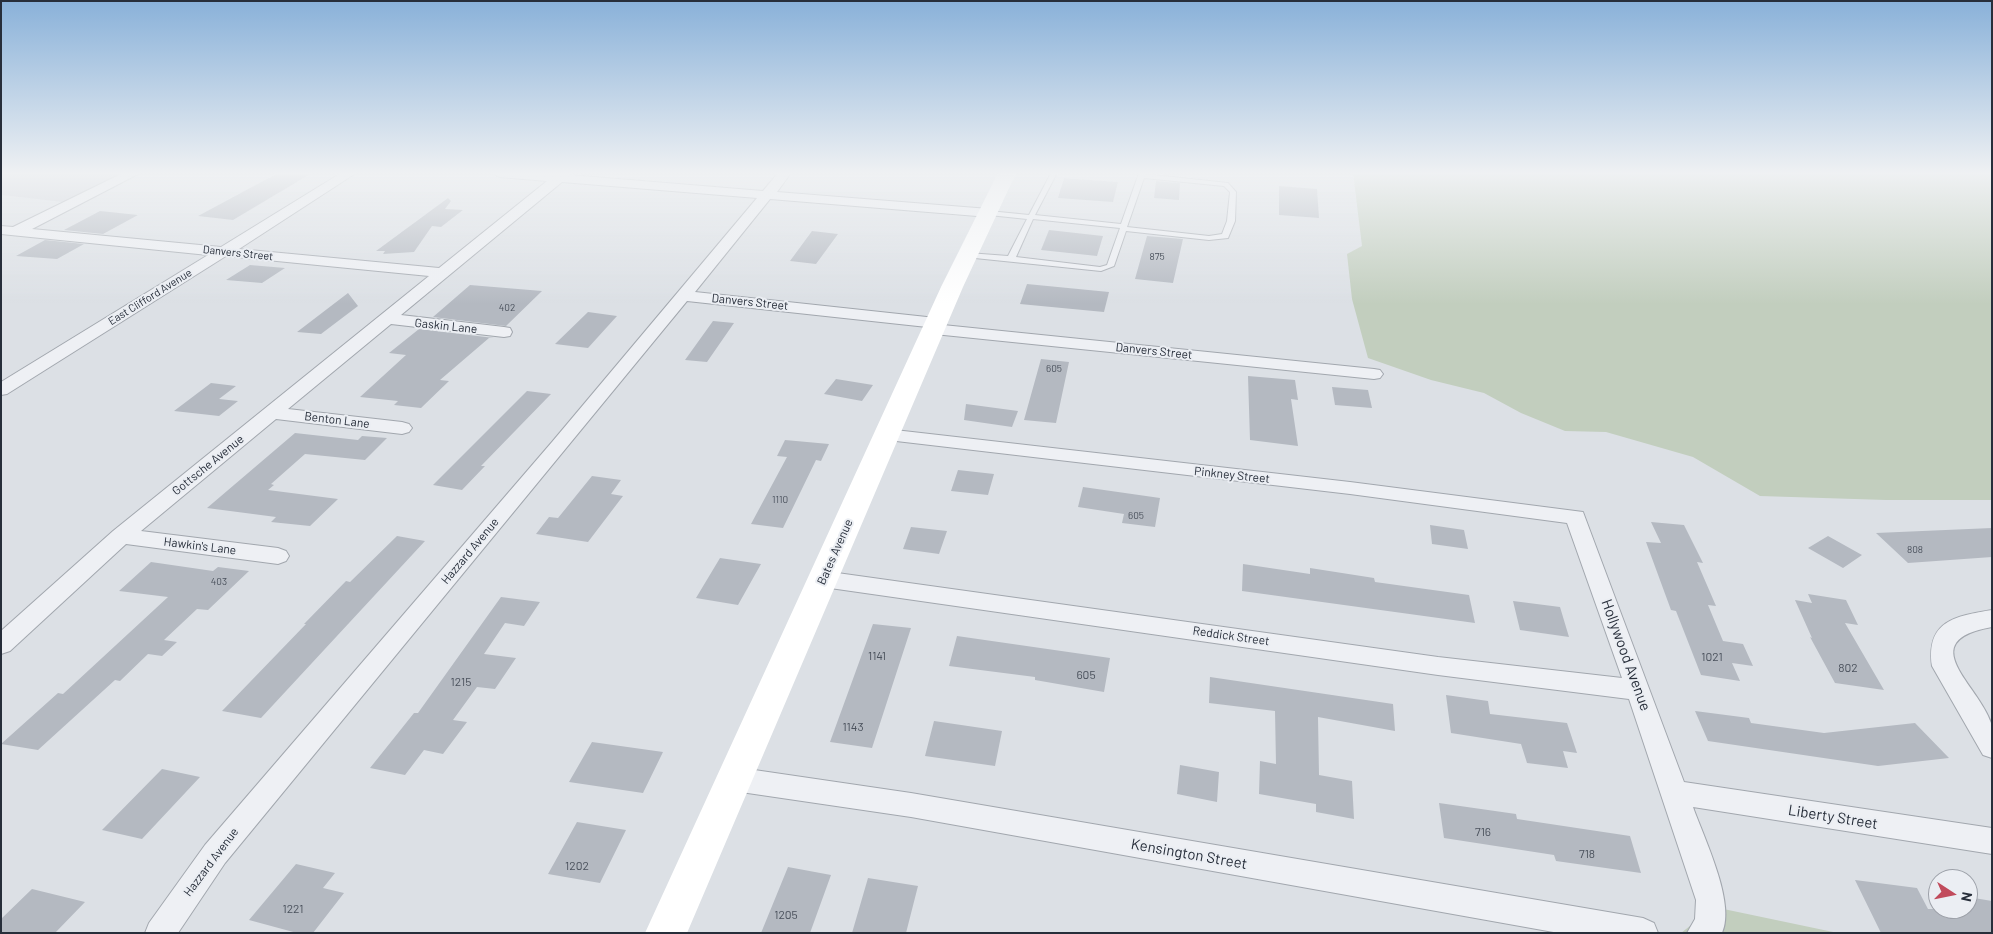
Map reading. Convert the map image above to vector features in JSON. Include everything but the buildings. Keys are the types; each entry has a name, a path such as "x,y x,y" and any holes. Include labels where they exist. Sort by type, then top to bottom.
{"street":[{"path":"1,239 8,231 39,217"},
{"name":"East Clifford Avenue","path":"1,390 279,217"},
{"path":"444,273 512,217"},
{"name":"Hazzard Avenue","path":"160,933 215,854 559,446 748,217"},
{"name":"Bates Avenue","path":"666,933 886,435 987,217"},
{"name":"Danvers Street","path":"8,231 444,273"},
{"name":"Gottsche Avenue","path":"1,645 121,536 444,273"},
{"name":"Danvers Street","path":"683,296 935,326 1374,374"},
{"name":"Gaskin Lane","path":"388,319 504,332"},
{"name":"Benton Lane","path":"272,412 402,428"},
{"name":"Pinkney Street","path":"886,435 1350,488 1576,518"},
{"name":"Hollywood Avenue","path":"1576,518 1675,792"},
{"name":"Hawkin's Lane","path":"121,536 278,556"},
{"name":"Reddick Street","path":"823,580 1438,666 1639,690"},
{"path":"1992,618 1950,630 1943,638 1941,651 1944,666 1992,747"},
{"name":"Kensington Street","path":"734,779 911,805 1643,933"},
{"path":"1675,792 1711,900 1710,926 1702,933"},
{"name":"Liberty Street","path":"1675,792 1992,841"}],"lane":[{"path":"1010,259 1031,217"},
{"path":"1035,217 1209,238 1226,236 1231,217"},
{"path":"968,255 1101,269 1110,266 1127,217"}],"green space":[{"path":"1358,217 1992,217 1992,500 1886,500 1760,496 1693,457 1606,432 1565,431 1521,413 1484,393 1431,380 1368,358 1352,299 1347,254 1362,246"},
{"path":"1714,907 1838,933 1681,933"}]}
